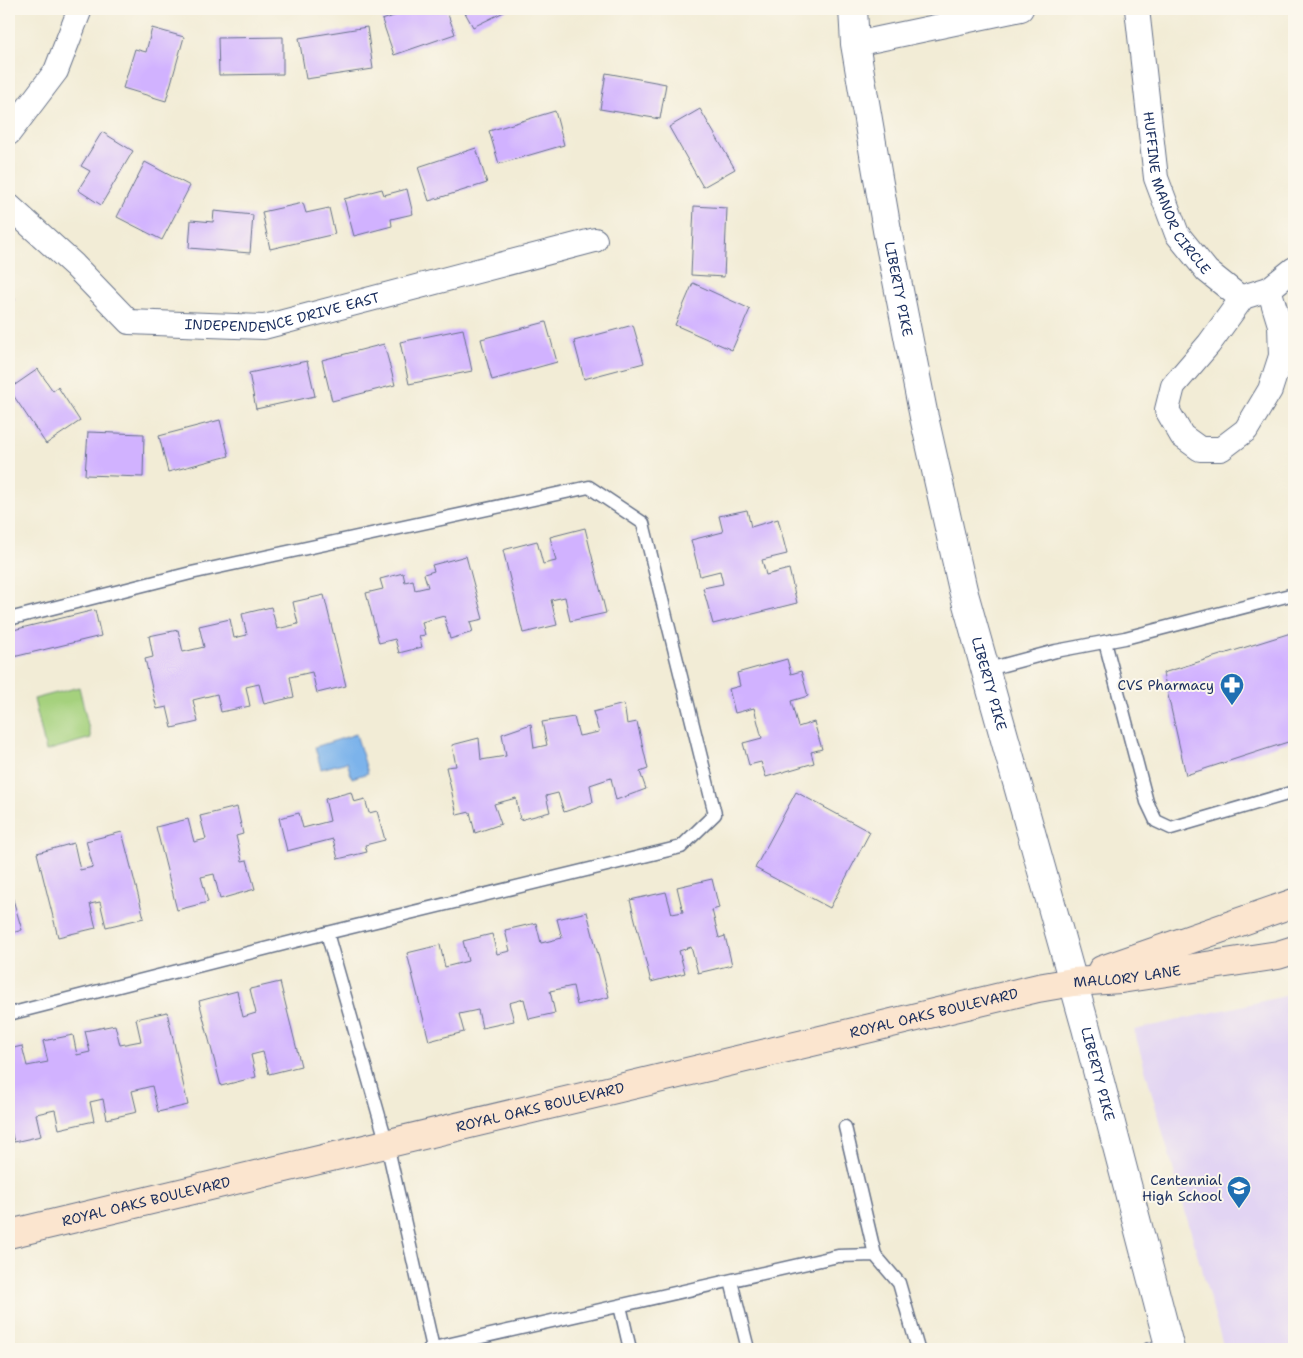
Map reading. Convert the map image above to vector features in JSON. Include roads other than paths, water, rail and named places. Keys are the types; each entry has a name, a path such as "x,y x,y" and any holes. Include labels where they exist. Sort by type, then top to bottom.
{"main road":[{"name":"MALLORY LANE","path":"1073,982 1118,964 1294,903"},
{"name":"MALLORY LANE","path":"1073,982 1121,979 1278,955 1294,950"},
{"name":"ROYAL OAKS BOULEVARD","path":"9,1234 1038,988 1073,982"}],"street":[{"path":"9,132 56,71 80,9"},
{"name":"LIBERTY PIKE","path":"852,9 855,44 887,230 924,418 963,590 1073,982 1163,1348"},
{"path":"855,44 1021,9"},
{"name":"HUFFINE MANOR CIRCLE","path":"1137,9 1156,178 1177,234 1208,271 1237,295 1243,297"},
{"name":"INDEPENDENCE DRIVE EAST","path":"9,206 74,265 129,322 264,326 595,240"},
{"path":"1270,289 1280,325 1281,356 1270,390 1246,430 1222,449 1200,449 1182,436 1167,410 1173,386 1209,344 1243,297 1270,289 1294,269"}],"lane":[{"path":"9,619 191,574 589,486 643,523 715,814 681,847 326,933 9,1014"},
{"path":"985,670 1294,594"},
{"path":"1104,642 1147,802 1156,821 1172,828 1294,792"},
{"path":"326,933 387,1144 431,1349 838,1256 875,1255"},
{"path":"845,1128 875,1255 898,1283 918,1349"},
{"path":"731,1281 748,1349"},
{"path":"620,1306 630,1349"}],"water":[{"path":"356,734 368,773 352,778 347,762 321,769 315,747"}],"place":[{"name":"CVS Pharmacy","path":"1232,706"},
{"name":"Centennial High School","path":"1239,1209"}]}
